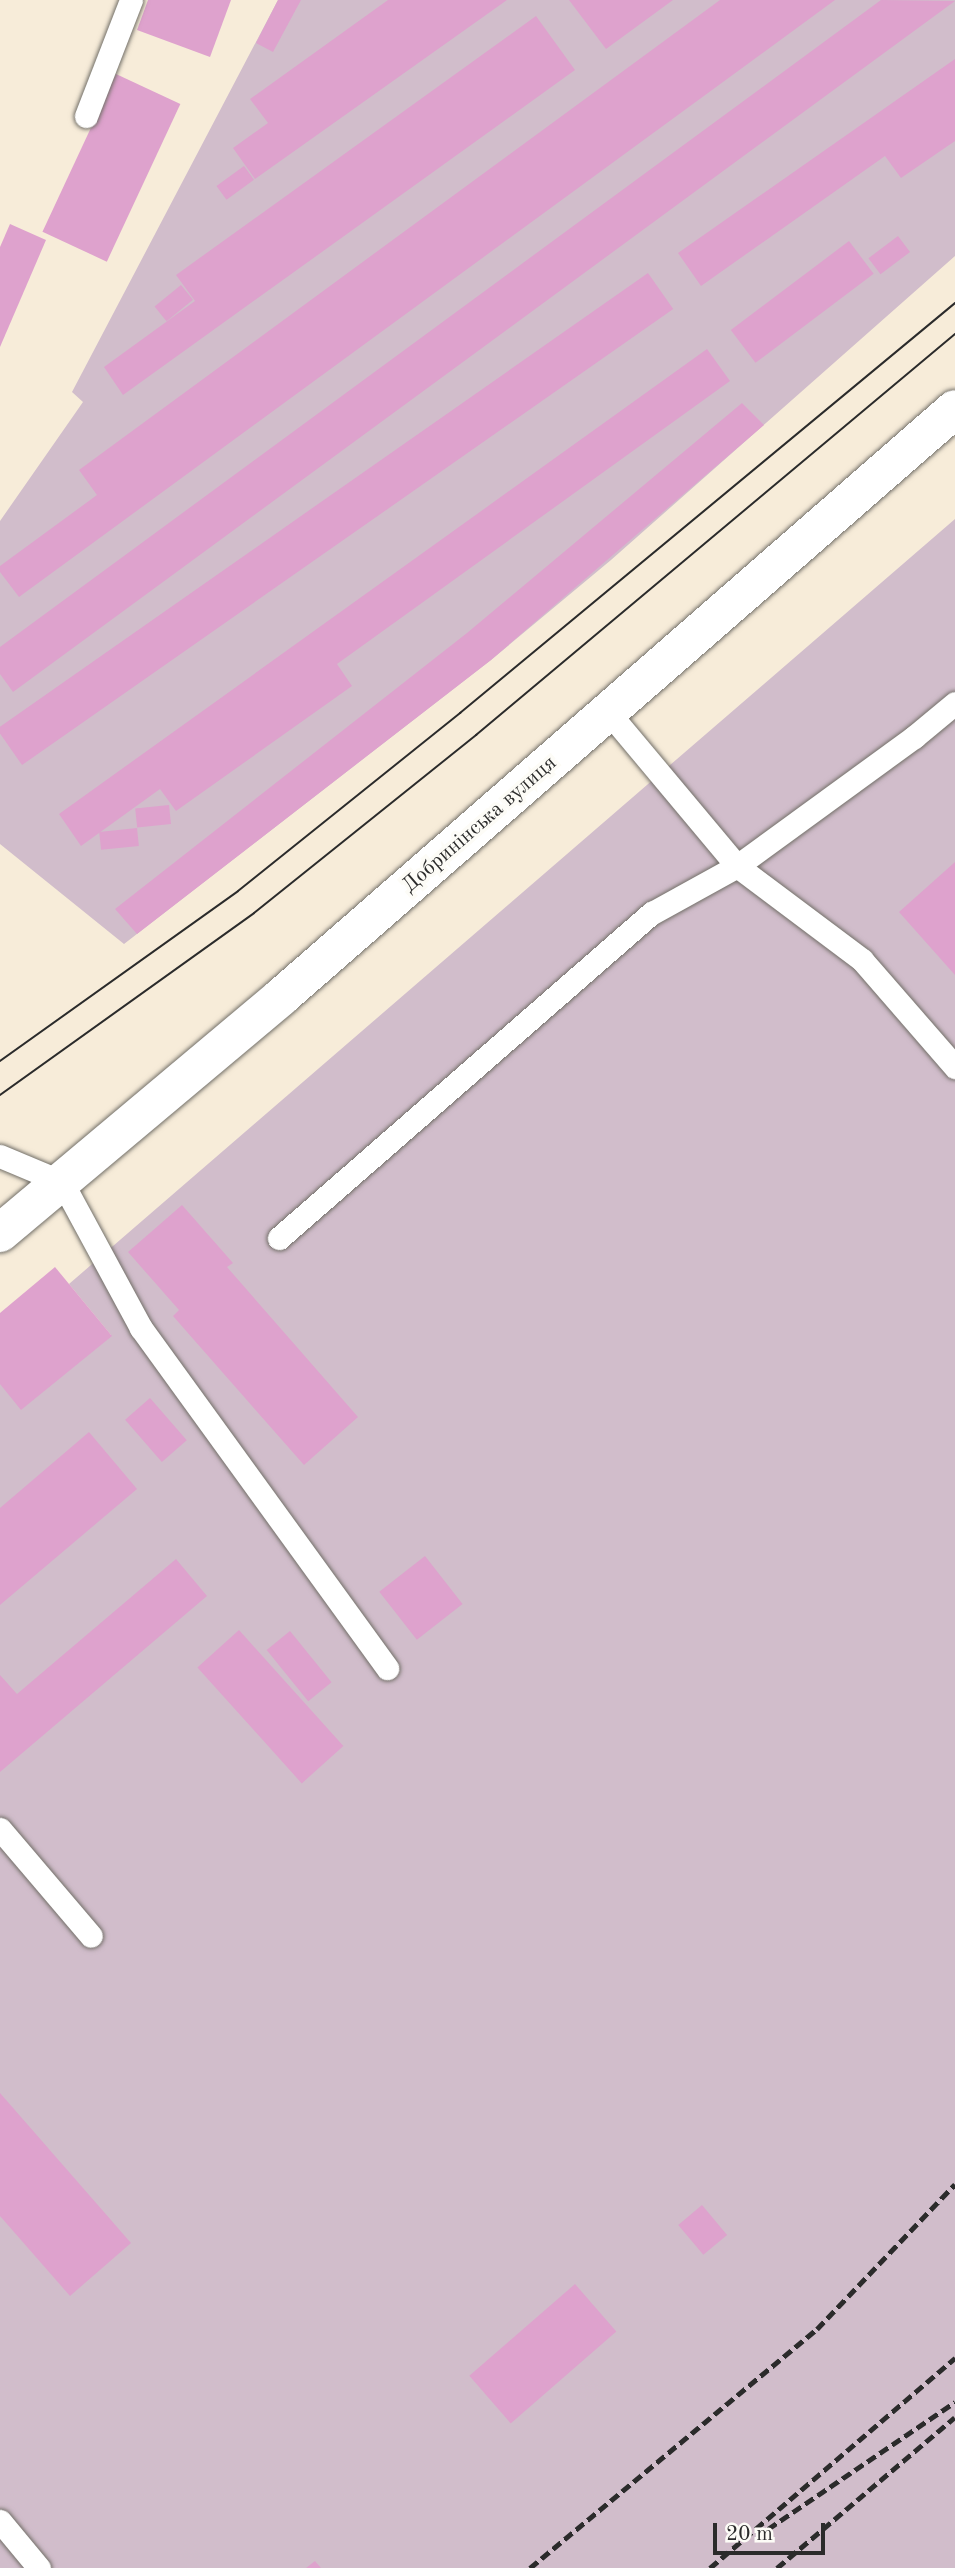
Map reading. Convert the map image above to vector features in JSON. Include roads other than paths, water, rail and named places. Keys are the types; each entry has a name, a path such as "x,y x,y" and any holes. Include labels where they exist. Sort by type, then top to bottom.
{"street":[{"name":"Добринінська вулиця","path":"0,1233 281,997 955,409"}],"lane":[{"path":"86,116 131,0"},
{"path":"279,1238 652,913 737,866 914,737 955,703"},
{"path":"609,713 737,866 862,960 955,1067"},
{"path":"0,1156 62,1182 141,1328 387,1668"},
{"path":"0,1829 90,1936"},
{"path":"0,2521 39,2568"}],"tram line":[{"path":"0,1061 238,891 460,713 955,303"},
{"path":"0,1095 254,913 476,735 955,334"}],"railway":[{"path":"530,2568 817,2329 955,2184"},
{"path":"710,2568 955,2358"},
{"path":"768,2529 955,2402"},
{"path":"777,2568 955,2417"}]}
